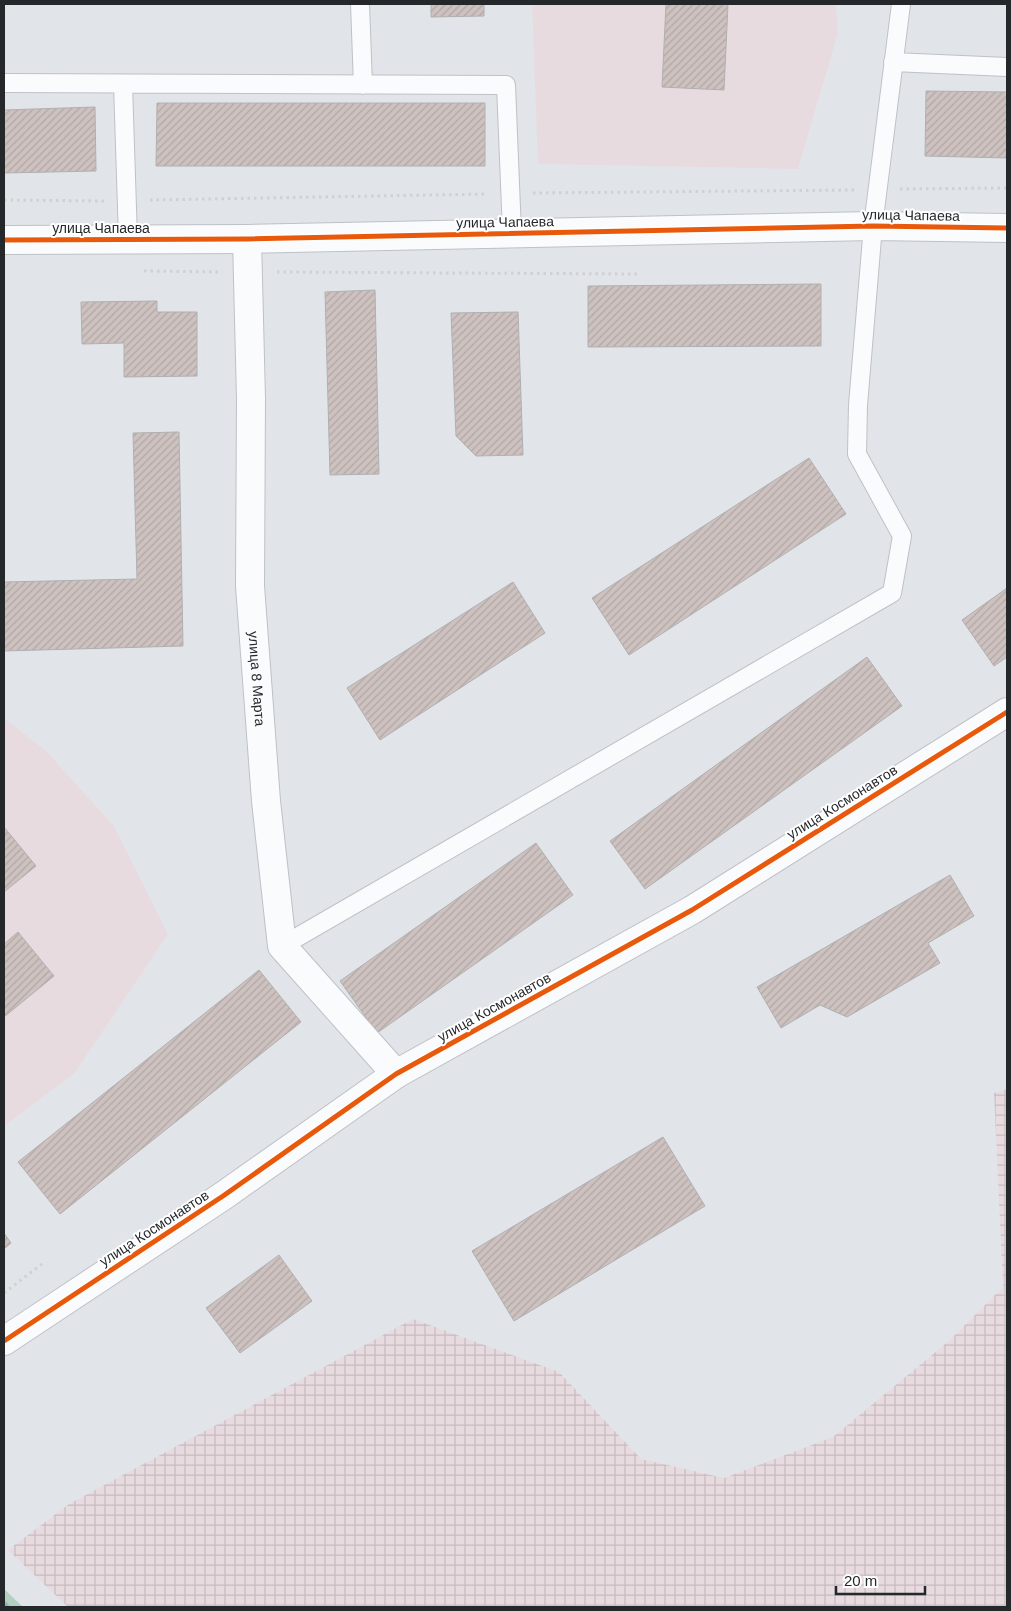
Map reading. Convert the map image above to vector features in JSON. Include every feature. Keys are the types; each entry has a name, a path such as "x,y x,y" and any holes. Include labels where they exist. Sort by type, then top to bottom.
{"street":[{"name":"улица Чапаева","path":"4,240 246,239 873,226 1007,228"},
{"name":"улица 8 Марта","path":"246,239 251,399 250,586 266,800 282,946"},
{"name":"улица Космонавтов","path":"4,1341 223,1196 396,1074 692,910 1007,712"},
{"path":"282,946 396,1074"}],"lane":[{"path":"360,4 363,85"},
{"path":"282,946 892,593 902,536 857,454 858,405 873,226 901,4"},
{"path":"893,62 1007,67"},
{"path":"4,83 506,85 512,233"},
{"path":"122,84 128,239"}],"path":[{"path":"4,200 126,201 511,193 1007,188"},
{"path":"138,271 639,274"},
{"path":"4,1293 42,1264"}],"shaded area":[{"path":"532,4 836,4 838,33 798,169 538,164"},
{"path":"4,718 46,751 114,826 168,934 74,1074 4,1126"},
{"path":"1007,1089 1007,1607 68,1607 8,1550 69,1504 413,1319 559,1372 641,1459 724,1478 833,1437 950,1340 1003,1287 994,1093"}],"green space":[{"path":"4,1589 23,1607 4,1607"}],"building":[{"path":"431,4 484,4 484,16 431,17"},
{"path":"666,4 728,4 724,90 662,87"},
{"path":"926,91 1007,92 1007,158 925,156"},
{"path":"157,103 485,103 485,166 156,166"},
{"path":"95,107 96,171 4,173 4,110"},
{"path":"821,284 821,346 588,347 588,286"},
{"path":"375,290 379,474 330,475 325,292"},
{"path":"157,301 157,312 197,312 197,376 124,377 124,343 82,344 81,302"},
{"path":"518,312 523,455 476,456 456,436 451,313"},
{"path":"179,432 183,646 4,651 4,582 137,579 133,433"},
{"path":"809,458 846,514 629,655 592,598"},
{"path":"513,582 545,633 380,740 347,688"},
{"path":"1007,588 1007,657 994,666 962,620"},
{"path":"867,657 902,706 645,889 610,841"},
{"path":"4,827 36,866 4,892"},
{"path":"536,843 573,895 377,1033 340,981"},
{"path":"950,875 974,916 928,943 940,963 847,1017 820,1005 781,1028 757,987"},
{"path":"18,932 54,976 4,1017 4,944"},
{"path":"259,970 301,1022 60,1214 18,1162"},
{"path":"663,1137 705,1206 514,1321 472,1251"},
{"path":"4,1233 11,1243 4,1249"},
{"path":"279,1255 312,1301 240,1353 206,1308"}],"cycle path":[{"path":"4,240 247,239 873,226 1007,228"},
{"path":"4,1341 223,1196 396,1074 692,910 1007,712"}]}
